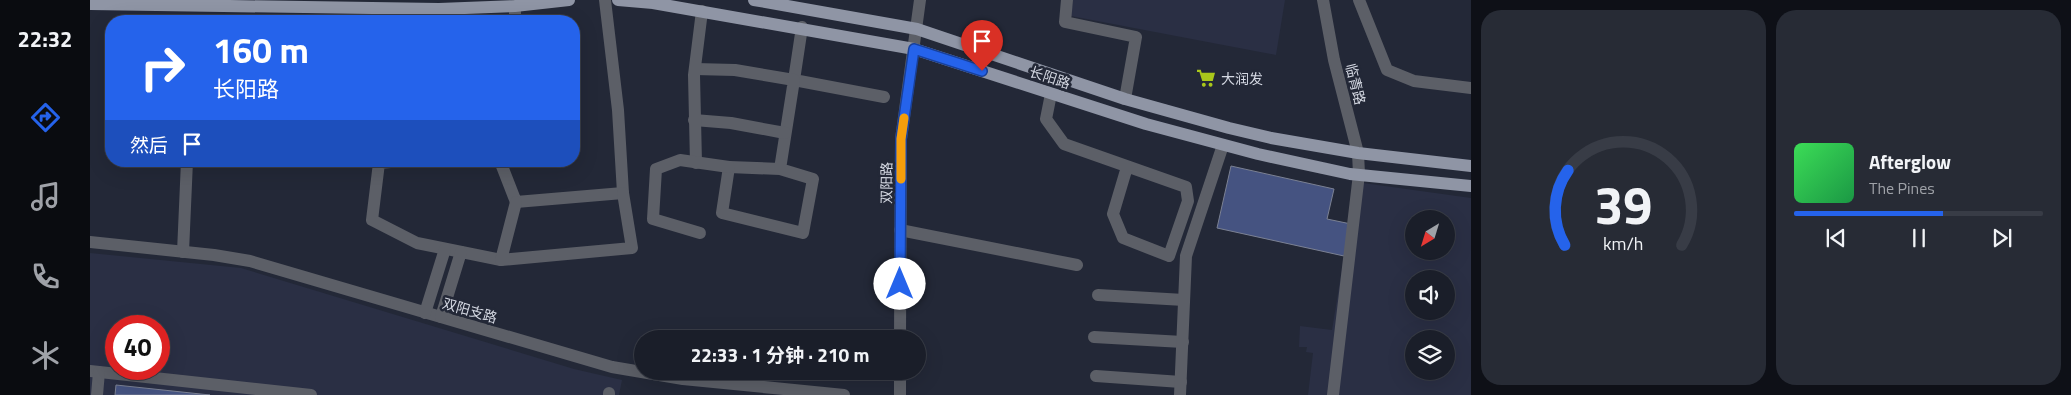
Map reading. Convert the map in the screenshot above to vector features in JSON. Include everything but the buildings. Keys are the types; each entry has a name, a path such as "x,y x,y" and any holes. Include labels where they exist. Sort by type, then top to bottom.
{"main road":[{"path":"90,4 440,15 569,0"},
{"name":"长阳路","path":"618,0 639,1 702,11 914,49 1146,124 1223,145 1350,174 1471,186"},
{"name":"长阳路","path":"754,0 917,29 1125,98 1271,138 1358,154 1471,166"}],"street":[{"path":"379,167 372,220 417,243 501,260 632,248 623,193 618,110 605,0"},
{"name":"双阳路","path":"900,330 901,139 920,0"},
{"path":"1067,0 1065,22 1136,37 1125,98"},
{"name":"临青路","path":"1323,0 1334,60 1358,154 1359,174 1333,395"},
{"path":"1359,0 1387,70 1414,81 1471,88"},
{"path":"515,6 515,15"},
{"path":"696,163 694,120 695,69 702,11"},
{"path":"780,169 802,28"},
{"path":"695,69 735,70 884,97"},
{"path":"1051,94 1046,119 1064,144 1186,187 1188,201 1169,256 1123,238 1113,214 1127,167"},
{"path":"694,120 731,123 786,133"},
{"path":"1180,395 1186,256 1223,145"},
{"path":"700,233 653,219 656,170 680,160 729,167 780,169 813,179 803,233 722,213 729,167"},
{"path":"183,252 187,167"},
{"path":"501,260 516,202 502,167"},
{"path":"516,202 623,193"},
{"path":"900,230 1078,265"},
{"name":"双阳支路","path":"90,242 250,261 612,366 683,379 844,395"},
{"path":"425,312 444,249"},
{"path":"441,317 461,252"},
{"path":"1098,295 1184,300"},
{"path":"1094,337 1182,342"},
{"path":"97,395 95,371 311,395"},
{"path":"1096,376 1181,382"},
{"path":"900,380 900,395"}],"shaded area":[{"path":"1073,0 1285,0 1276,55 1071,16"},
{"path":"1356,182 1471,198 1471,395 1308,395 1313,353 1306,352 1307,347 1299,347 1300,326 1332,330"},
{"path":"90,253 241,268 574,369 622,380 619,395 90,395"}],"slow traffic":[{"path":"901,179 901,139 904,118"}],"place":[{"name":"大润发","path":"1206,78"}],"route":[{"path":"900,284 901,139 914,49 982,71"}]}
